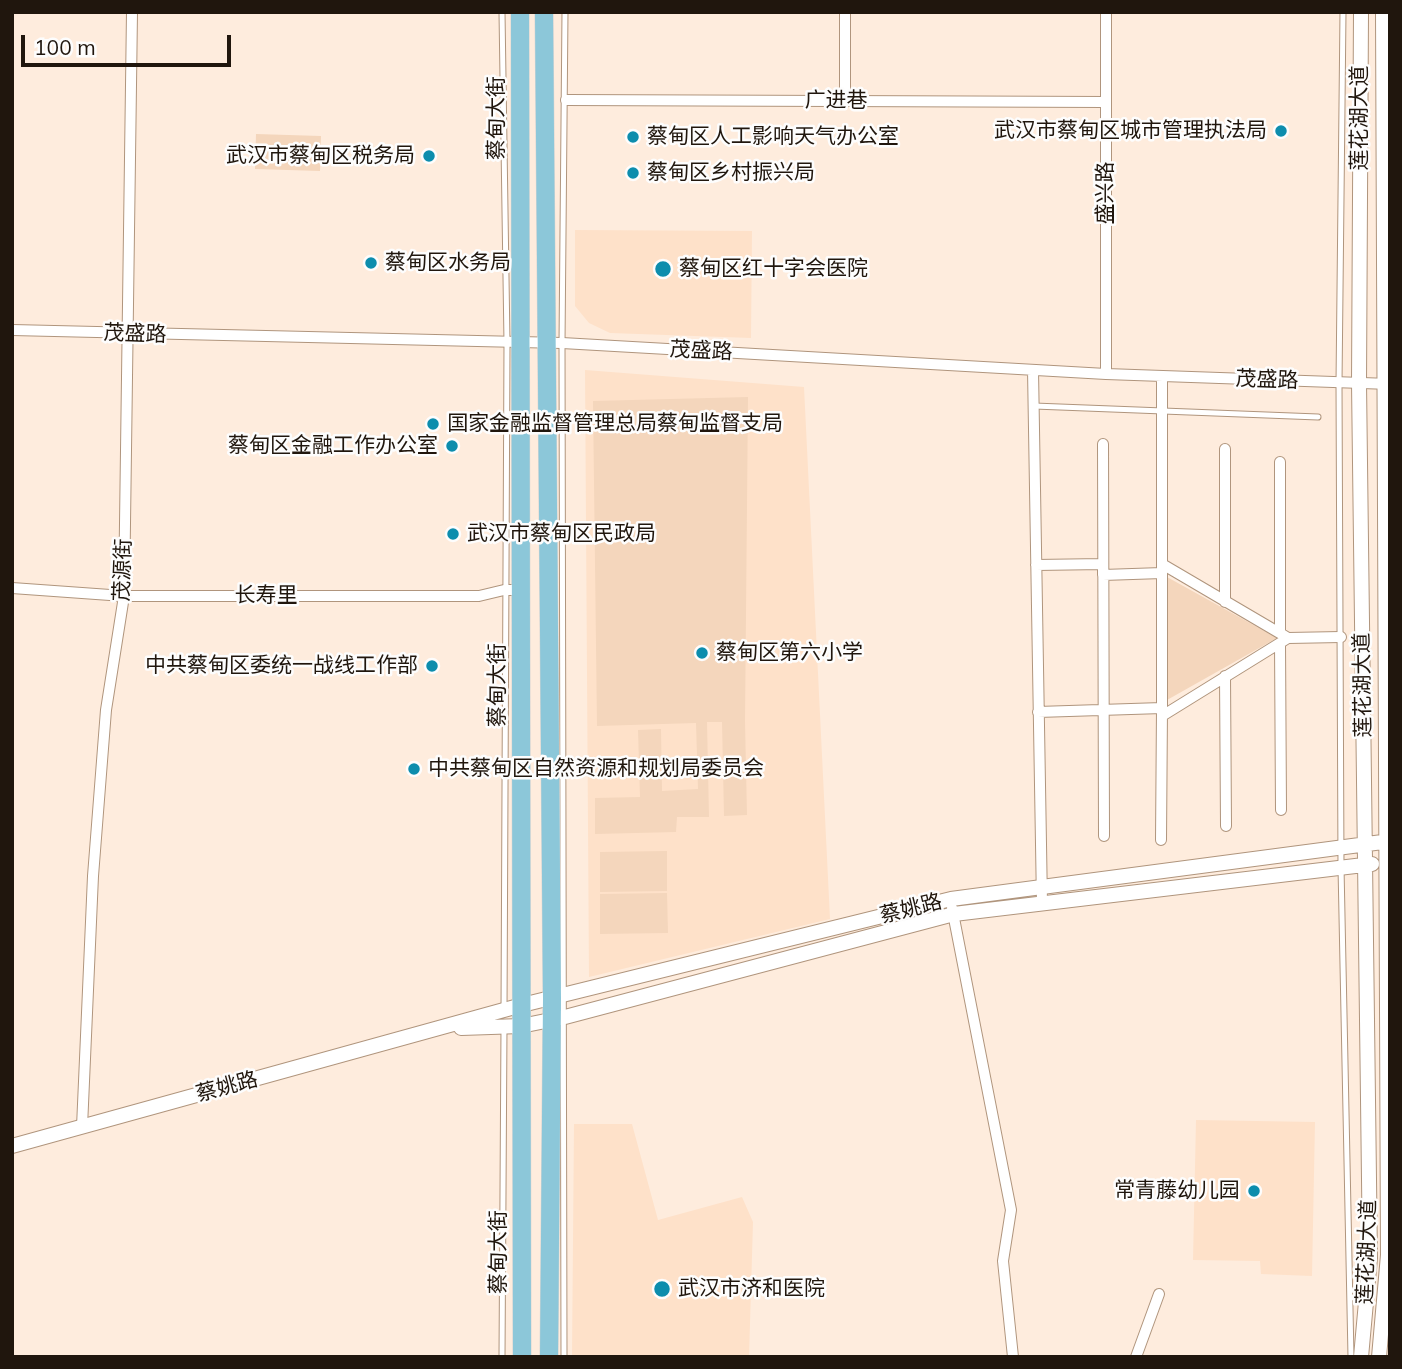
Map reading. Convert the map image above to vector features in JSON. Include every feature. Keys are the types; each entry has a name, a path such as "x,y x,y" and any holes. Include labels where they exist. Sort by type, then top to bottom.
{"main road":[{"name":"蔡甸大街","path":"520,12 513,343 512,590 522,1005 512,1027 522,1357"},
{"path":"544,12 555,343 559,997 550,1357"}],"street":[{"name":"茂源街","path":"82,1127 94,862 106,710 124,596 132,12"},
{"path":"845,12 845,101"},
{"name":"盛兴路","path":"1106,12 1106,374"},
{"name":"莲花湖大道","path":"1361,12 1359,383 1370,1258 1361,1357"},
{"name":"莲花湖大道","path":"1379,1357 1389,1255 1383,12"},
{"name":"广进巷","path":"566,100 1105,102"},
{"name":"茂盛路","path":"12,330 555,343 1106,374 1386,384"},
{"path":"1033,370 1042,903"},
{"path":"1161,840 1162,376"},
{"path":"1102,444 1104,836"},
{"path":"1225,602 1226,449"},
{"path":"1280,462 1283,638 1281,810"},
{"path":"1036,565 1103,569 1162,568 1225,602 1283,638"},
{"name":"长寿里","path":"12,588 124,596 479,596 512,590"},
{"path":"1038,712 1162,712 1225,676 1283,638 1340,637"},
{"path":"1225,676 1226,826"},
{"name":"蔡姚路","path":"12,1146 522,1005 951,899 1388,841"},
{"name":"蔡姚路","path":"442,1028 512,1027 558,1018 954,915 1387,863"},
{"path":"951,899 1011,1210 1003,1261 1013,1357"},
{"path":"1136,1357 1159,1294"}],"lane":[{"path":"502,12 513,343"},
{"path":"555,343 566,100 565,12"},
{"name":"莲花湖大道","path":"1343,12 1339,383 1340,867 1351,1357"},
{"path":"1033,407 1318,417"},
{"path":"502,1357 512,1027 504,1010 512,590"},
{"path":"558,1018 564,1357"}],"shaded area":[{"path":"256,134 321,136 320,171 255,169"},
{"name":"蔡甸区红十字会医院","path":"575,230 752,231 751,338 610,333 589,323 575,306"},
{"name":"蔡甸区第六小学","path":"585,370 804,387 830,919 589,977"},
{"path":"748,397 745,721 747,815 724,816 722,722 707,722 709,817 677,817 676,832 595,834 595,798 640,797 638,730 661,729 662,791 698,789 696,723 597,726 593,401"},
{"path":"1167,577 1277,638 1167,700"},
{"path":"667,851 667,891 600,892 600,852"},
{"path":"667,893 668,933 600,934 600,894"},
{"name":"常青藤幼儿园","path":"1196,1120 1315,1122 1312,1276 1261,1274 1260,1261 1193,1260"},
{"name":"武汉市济和医院","path":"574,1124 632,1124 658,1220 742,1197 753,1222 749,1357 572,1357"}],"place":[{"name":"武汉市蔡甸区城市管理执法局","path":"1281,131"},
{"name":"蔡甸区人工影响天气办公室","path":"633,137"},
{"name":"武汉市蔡甸区税务局","path":"429,156"},
{"name":"蔡甸区乡村振兴局","path":"633,173"},
{"name":"蔡甸区水务局","path":"371,263"},
{"name":"蔡甸区红十字会医院","path":"663,269"},
{"name":"国家金融监督管理总局蔡甸监督支局","path":"433,424"},
{"name":"蔡甸区金融工作办公室","path":"452,446"},
{"name":"武汉市蔡甸区民政局","path":"453,534"},
{"name":"蔡甸区第六小学","path":"702,653"},
{"name":"中共蔡甸区委统一战线工作部","path":"432,666"},
{"name":"中共蔡甸区自然资源和规划局委员会","path":"414,769"},
{"name":"常青藤幼儿园","path":"1254,1191"},
{"name":"武汉市济和医院","path":"662,1289"}]}
